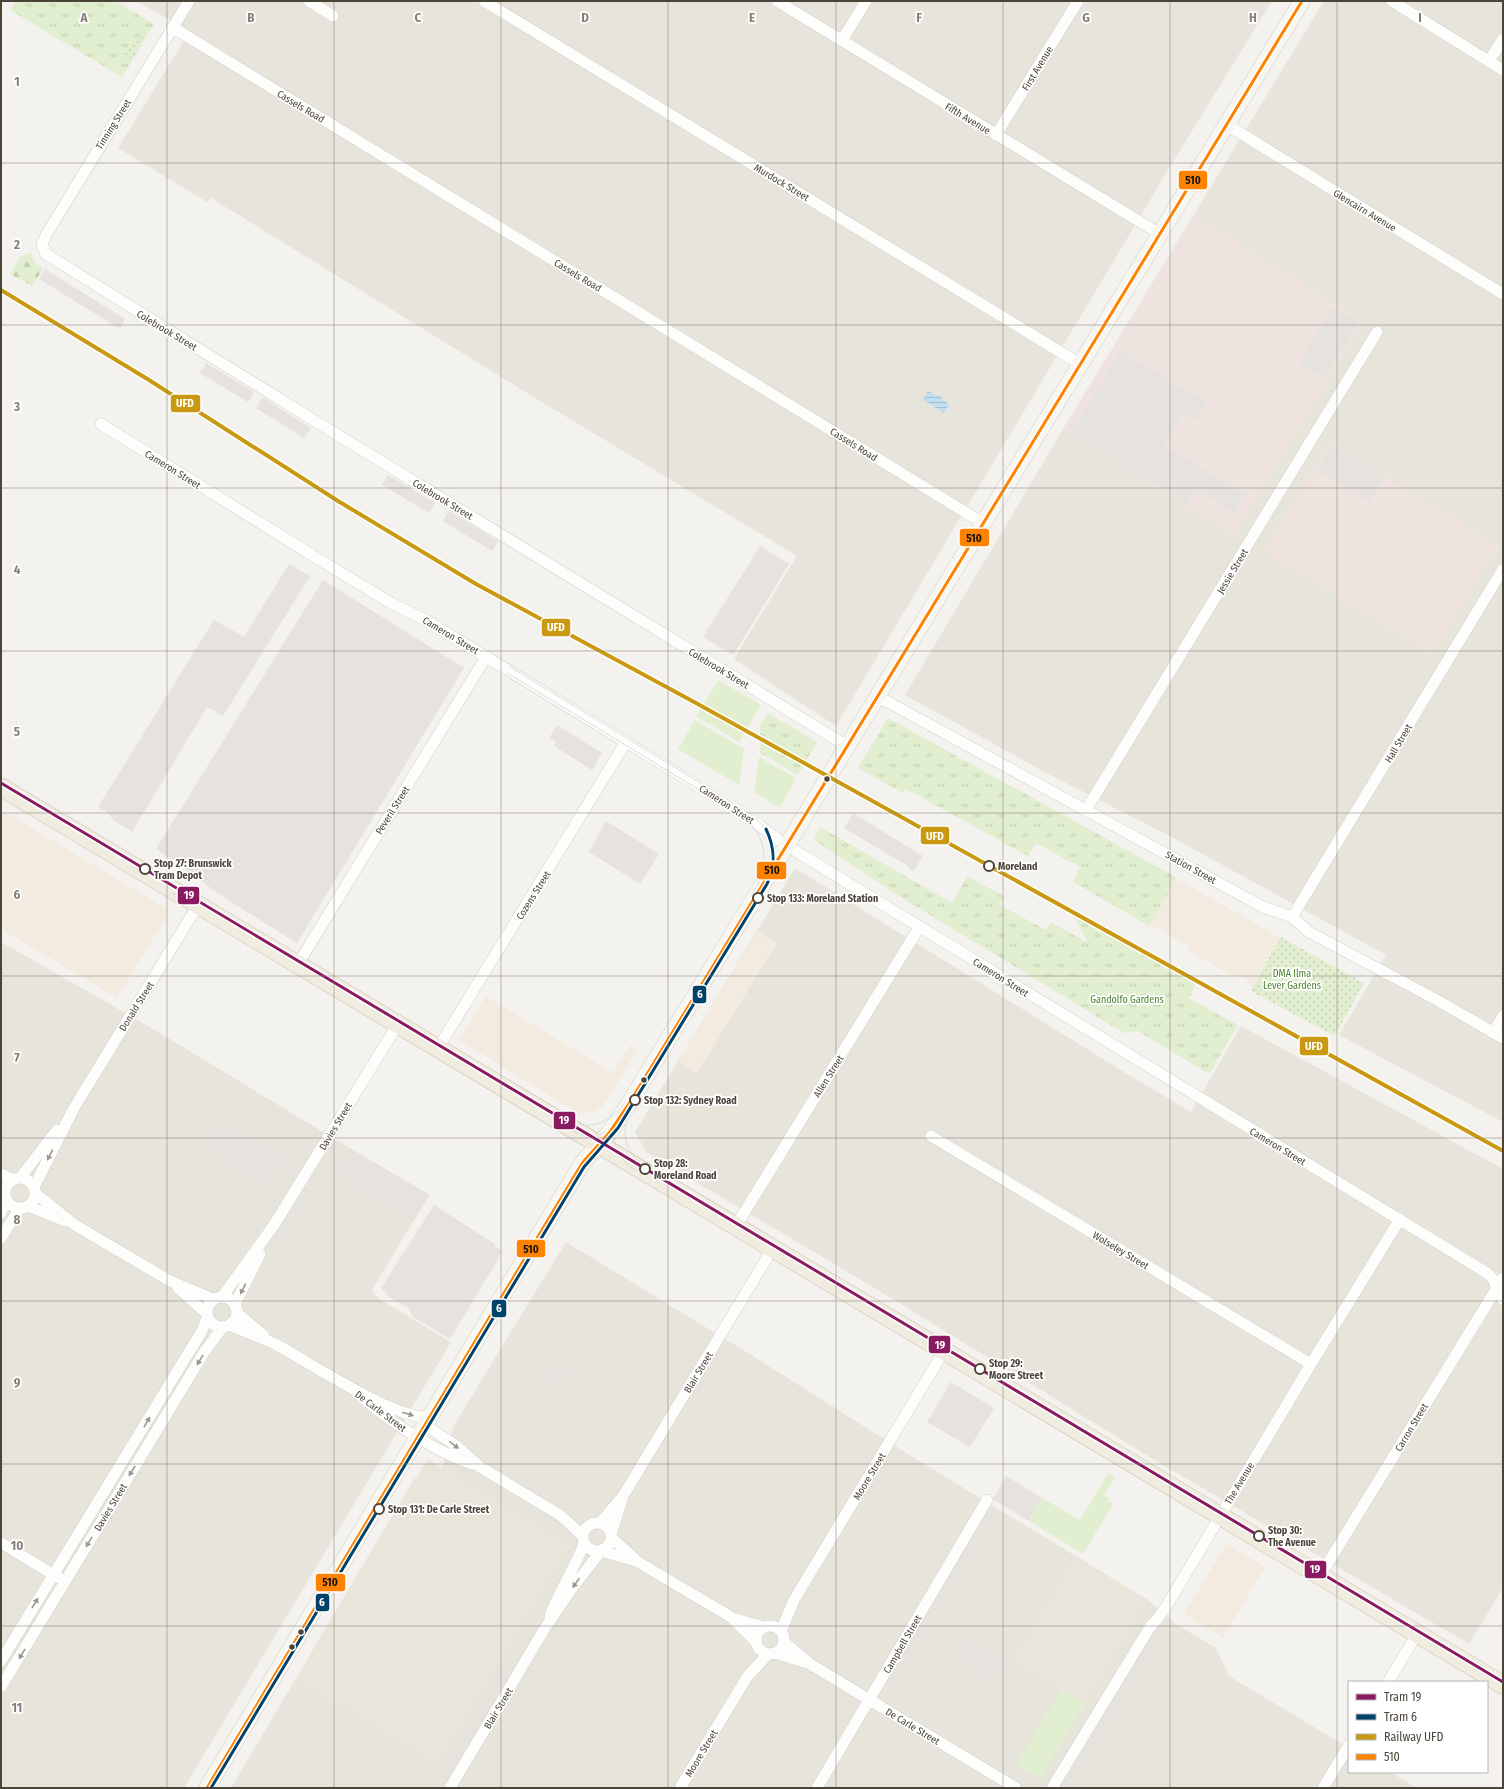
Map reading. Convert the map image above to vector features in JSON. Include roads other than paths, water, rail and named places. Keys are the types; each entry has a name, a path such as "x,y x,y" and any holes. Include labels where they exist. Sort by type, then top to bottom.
{"highway":[{"path":"1,787 1503,1685"}],"main road":[{"path":"207,1788 575,1175 583,1162 609,1133 626,1108 1160,234 1299,2"}],"street":[{"name":"Tinning Street","path":"42,249 42,243 53,222 189,1"},
{"path":"309,1 333,16"},
{"name":"Murdock Street","path":"484,1 1080,364"},
{"name":"Fifth Avenue","path":"777,1 1160,234"},
{"path":"842,40 866,1"},
{"name":"First Avenue","path":"996,135 1078,1"},
{"path":"1392,1 1503,70"},
{"name":"Cassels Road","path":"172,27 983,523"},
{"path":"1489,61 1503,39"},
{"name":"Glencairn Avenue","path":"1226,125 1503,294"},
{"name":"Colebrook Street","path":"42,249 58,263 847,746"},
{"name":"Jessie Street","path":"1086,810 1377,332"},
{"name":"Cameron Street","path":"101,424 315,557 392,603 422,618 486,656 741,812 786,845 1487,1273 1500,1283 1503,1300"},
{"name":"Hall Street","path":"1292,917 1503,570"},
{"name":"Peveril Street","path":"298,964 486,656"},
{"name":"Station Street","path":"877,696 1263,907 1292,917 1309,932 1503,1038"},
{"name":"Cozens Street","path":"438,1048 626,742"},
{"name":"Donald Street","path":"34,1190 74,1108 198,905"},
{"name":"Allen Street","path":"736,1226 920,926"},
{"path":"1493,1033 1503,1016"},
{"name":"Davies Street","path":"217,1298 272,1228 398,1024"},
{"name":"Donald Street","path":"16,1179 74,1108"},
{"name":"Wolseley Street","path":"931,1136 1311,1364"},
{"path":"1,1174 16,1179 28,1180 34,1190 75,1225 170,1281 217,1298 229,1299 236,1309 233,1322 226,1327 213,1325 207,1315 170,1281"},
{"path":"1,1213 4,1192 9,1183 16,1179"},
{"path":"1,1238 24,1207 33,1200 34,1190"},
{"path":"4,1192 11,1205 24,1207 75,1225"},
{"name":"The Avenue","path":"1052,1788 1150,1627 1166,1607 1219,1516 1400,1219"},
{"name":"Davies Street","path":"236,1309 272,1228"},
{"name":"Blair Street","path":"595,1524 623,1496 773,1248"},
{"name":"Carron Street","path":"1320,1576 1500,1283"},
{"path":"207,1315 209,1303 217,1298"},
{"name":"De Carle Street","path":"236,1309 274,1343 347,1386 393,1409 421,1417 425,1426"},
{"name":"Davies Street","path":"1,1661 190,1352 202,1331 207,1315"},
{"name":"Davies Street","path":"1,1687 205,1351 226,1327"},
{"name":"De Carle Street","path":"226,1327 274,1343"},
{"name":"Moore Street","path":"782,1637 794,1600 944,1351"},
{"name":"De Carle Street","path":"347,1386 387,1418 425,1426 455,1445 480,1467 560,1515 583,1540"},
{"name":"Blair Street","path":"611,1536 623,1496"},
{"name":"Campbell Street","path":"817,1788 987,1500"},
{"name":"De Carle Street","path":"560,1515 595,1524"},
{"path":"638,1562 600,1551 591,1550 583,1540 586,1528 595,1524 607,1527 611,1536 638,1562 731,1617 778,1628 782,1637 779,1650 771,1653 760,1650 731,1617"},
{"path":"600,1551 608,1546 611,1536"},
{"name":"Blair Street","path":"546,1628 556,1597 579,1557 583,1540"},
{"path":"1,1543 65,1582"},
{"name":"Blair Street","path":"450,1788 546,1628 600,1551"},
{"name":"Moore Street","path":"767,1626 794,1600"},
{"path":"756,1644 757,1633 767,1626"},
{"path":"1389,1681 1417,1634"},
{"name":"De Carle Street","path":"782,1637 810,1664 1016,1788"},
{"name":"Moore Street","path":"747,1677 756,1644"},
{"name":"De Carle Street","path":"771,1653 810,1664"},
{"name":"Moore Street","path":"680,1788 747,1677 771,1653"},
{"path":"1323,1788 1348,1747"}],"water":[{"path":"928,391 942,397 941,399 949,404 944,413 923,400"}],"tram line":[{"path":"510,667 748,812 766,829"},
{"path":"507,673 748,821 756,830 764,850 762,872 752,895"},
{"name":"19","path":"1,783 1503,1682"},
{"name":"6","path":"211,1788 584,1167 618,1128 767,884 772,870 773,850 766,829"},
{"path":"172,893 207,906"},
{"path":"563,1119 581,1125 597,1124 612,1116 625,1103"},
{"path":"632,1104 625,1126 627,1144 636,1159 654,1173"},
{"path":"619,1112 613,1138 615,1145 622,1158 636,1171"},
{"path":"565,1128 578,1133 591,1135 604,1133 616,1126"}],"rail line":[{"name":"UFD","path":"1,290 149,380 338,501 476,584 696,703 1503,1151"}],"place":[{"name":"Moreland","path":"989,866"},
{"name":"Stop 27: Brunswick Tram Depot","path":"145,869"},
{"name":"Stop 133: Moreland Station","path":"758,898"},
{"name":"Stop 132: Sydney Road","path":"635,1100"},
{"name":"Stop 28: Moreland Road","path":"645,1169"},
{"name":"Stop 29: Moore Street","path":"980,1369"},
{"name":"Stop 131: De Carle Street","path":"379,1509"},
{"name":"Stop 30: The Avenue","path":"1259,1536"}],"park label":[{"name":"DMA Ilma Lever Gardens","path":"1292,978"},
{"name":"Gandolfo Gardens","path":"1127,999"}]}
